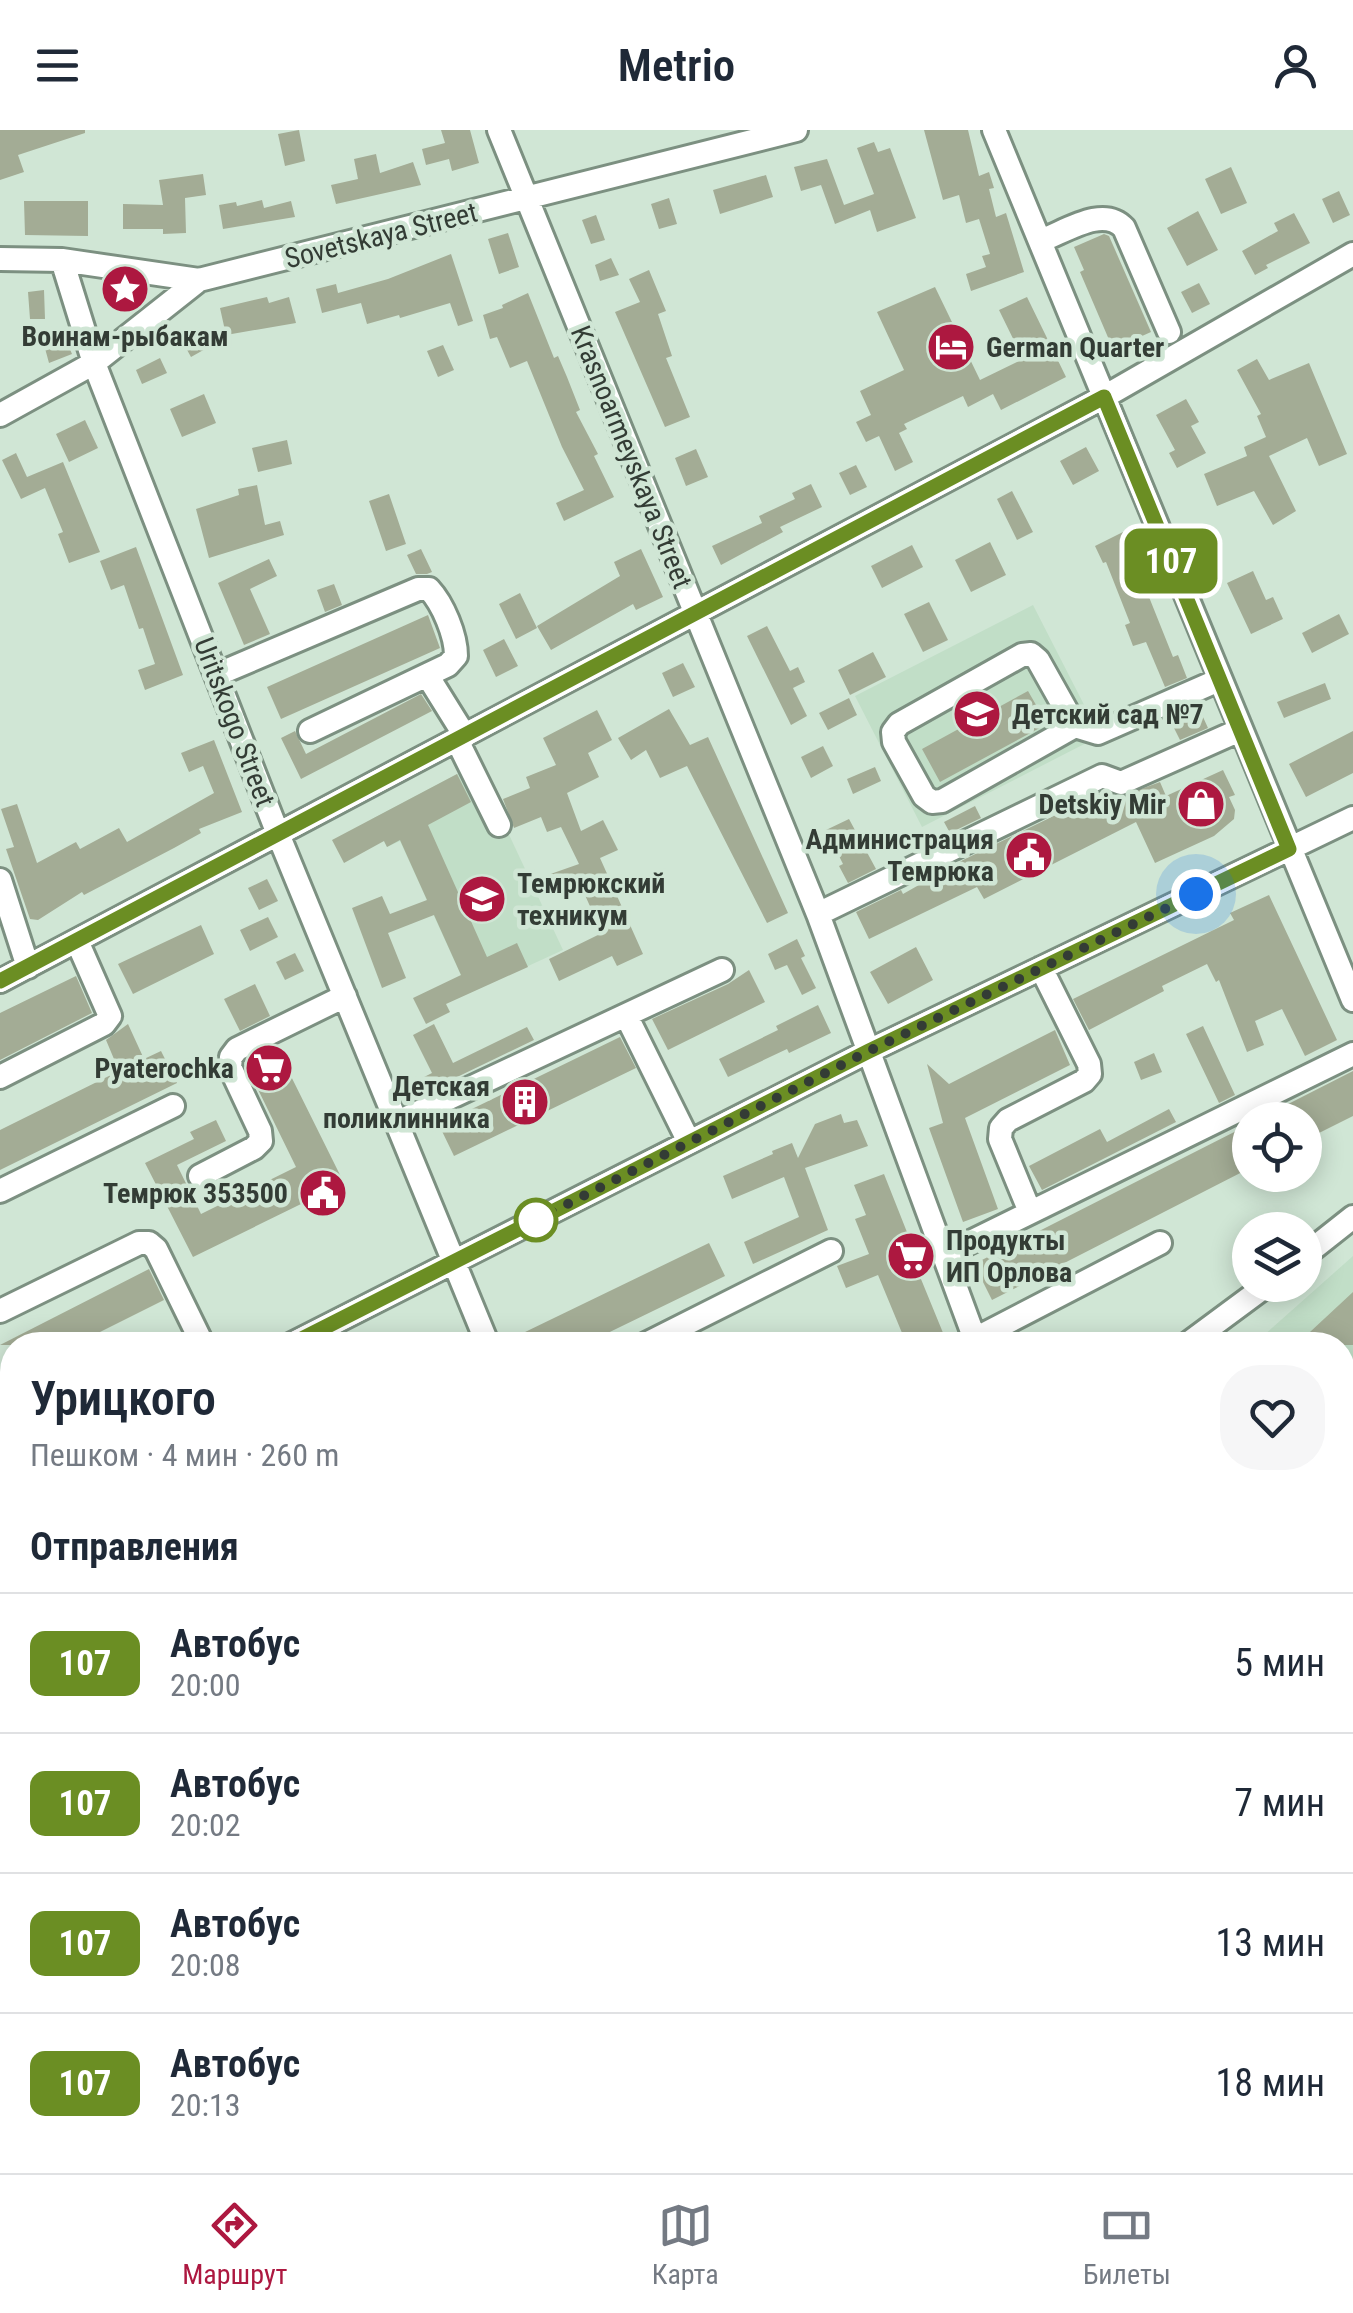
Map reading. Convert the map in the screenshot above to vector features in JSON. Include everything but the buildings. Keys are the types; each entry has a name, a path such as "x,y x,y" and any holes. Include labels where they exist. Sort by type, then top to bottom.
{"street":[{"name":"Krasnoarmeyskaya Street","path":"499,130 818,914 972,1332"},
{"name":"Sovetskaya Street","path":"0,415 94,363 199,280 796,130"},
{"path":"994,130 1353,1000"},
{"path":"1040,242 1104,216 1116,219 1124,228 1168,332"},
{"path":"0,981 1104,397 1353,254"},
{"path":"0,259 62,260 199,280"},
{"name":"Uritskogo Street","path":"62,260 94,363 278,834 483,1332"},
{"path":"216,675 418,590 429,589 437,598 456,646 456,656 448,665 310,731"},
{"path":"1075,726 942,801 932,802 924,796 901,756 893,732 1022,655 1031,654 1038,660 1075,726 1098,733 1220,680"},
{"path":"428,675 499,825"},
{"path":"818,914 1102,776 1121,783 1240,730"},
{"path":"316,1332 869,1051 1353,818"},
{"path":"0,880 28,967"},
{"path":"0,1077 104,1024 110,1016 76,941"},
{"path":"1030,1212 1000,1139 1000,1128 1090,1074 1089,1064 1041,968"},
{"path":"398,1122 722,970"},
{"path":"200,1176 261,1141 230,1067 230,1057 346,996"},
{"path":"626,1015 689,1142"},
{"path":"944,1255 1353,1054"},
{"path":"0,1191 173,1106"},
{"path":"1322,1241 1353,1216"},
{"path":"0,1311 139,1243 148,1243 156,1249 196,1332"},
{"path":"995,1332 1160,1243"},
{"path":"670,1332 831,1251"},
{"path":"1204,1332 1244,1302"}],"shaded area":[{"name":"Детский сад №7","path":"1033,605 1100,736 922,827 855,696"},
{"name":"Темрюкский техникум","path":"476,764 563,950 469,993 400,841 387,847 372,819"},
{"path":"1353,1256 1353,1332 1268,1332 1301,1302 1322,1302 1322,1284"}],"bus line":[{"name":"107","path":"0,981 1104,397 1289,849 869,1051 316,1332"}],"place":[{"name":"Воинам-рыбакам","path":"125,289"},
{"name":"German Quarter","path":"951,347"},
{"name":"Детский сад №7","path":"977,714"},
{"name":"Detskiy Mir","path":"1201,804"},
{"name":"Администрация Темрюка","path":"1029,855"},
{"name":"Темрюкский техникум","path":"482,899"},
{"name":"Pyaterochka","path":"269,1068"},
{"name":"Детская поликлинника","path":"525,1102"},
{"name":"Темрюк 353500","path":"323,1193"},
{"name":"Продукты ИП Орлова","path":"911,1256"}],"route":[{"path":"536,1220 869,1051 1196,894"}]}
